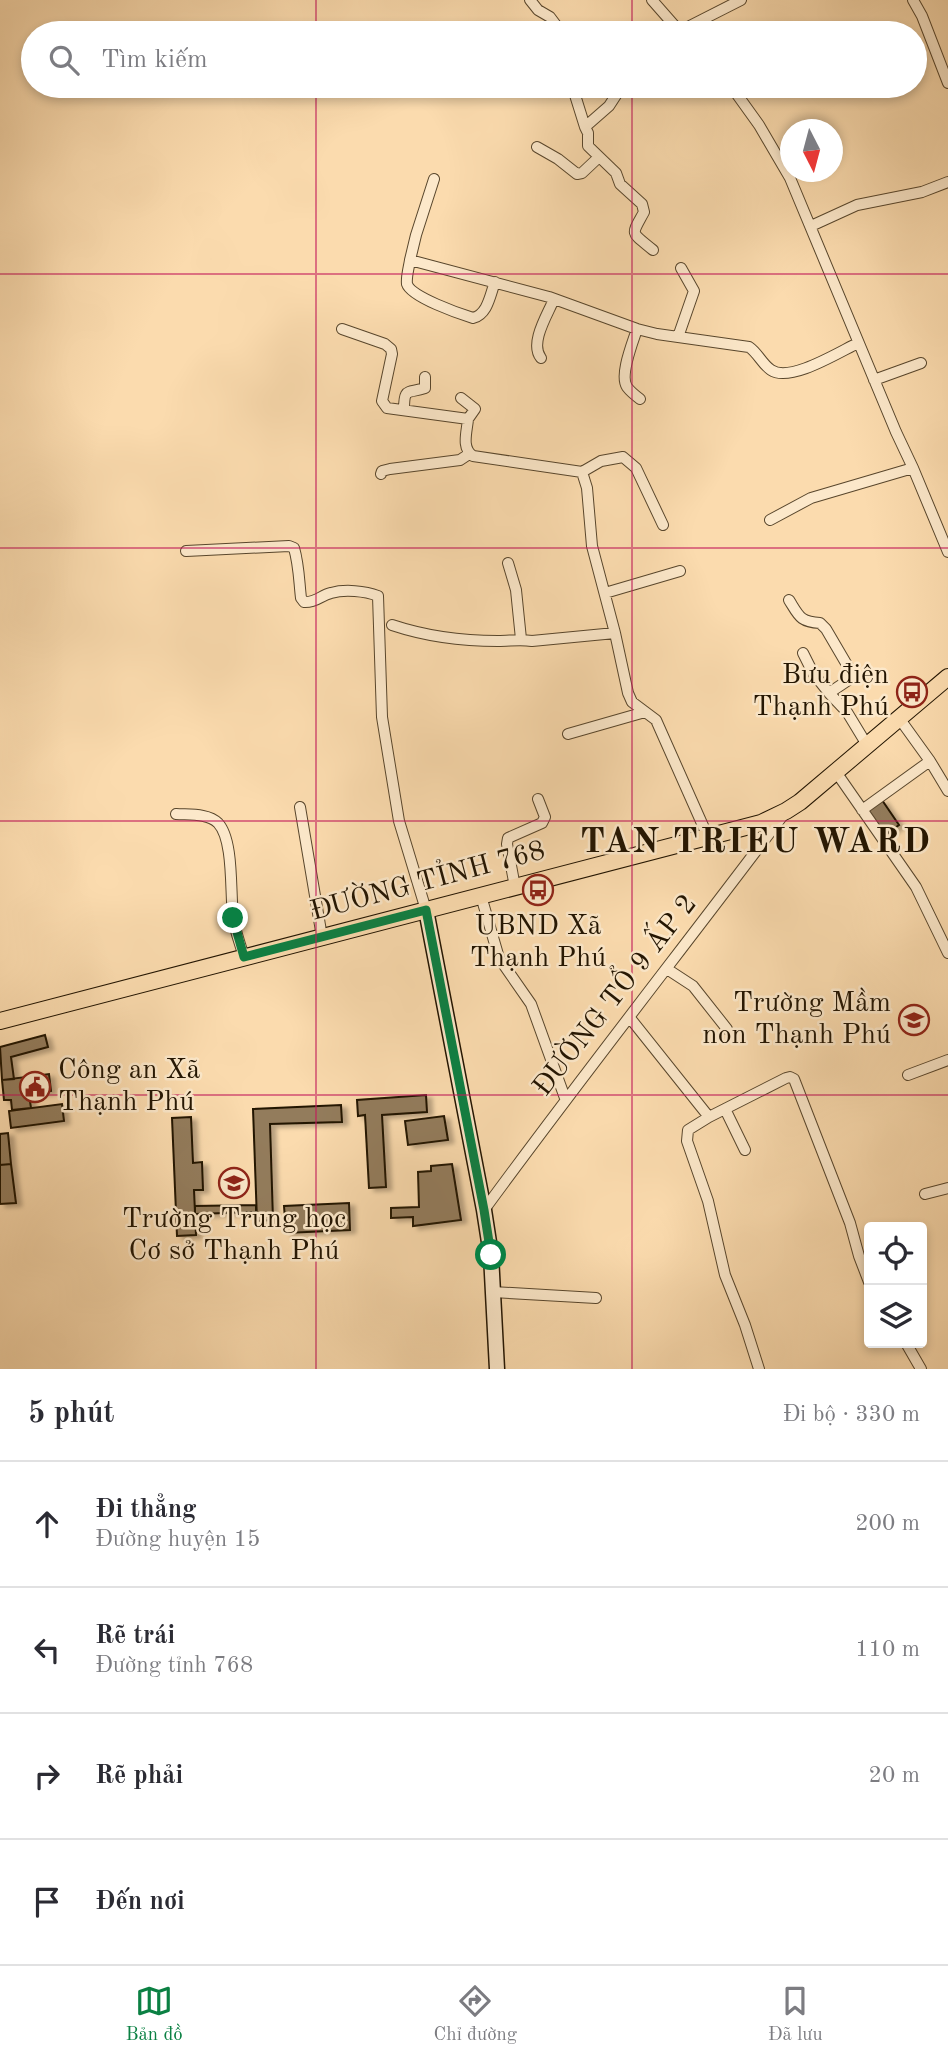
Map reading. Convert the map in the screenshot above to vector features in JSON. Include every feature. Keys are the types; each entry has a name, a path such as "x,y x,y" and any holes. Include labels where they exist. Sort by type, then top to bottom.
{"main road":[{"name":"ĐƯỜNG TỈNH 768","path":"0,1021 761,822 800,802 948,677"}],"street":[{"path":"530,0 553,21"},
{"path":"652,0 669,21"},
{"path":"698,21 727,3 741,0"},
{"path":"913,0 924,21"},
{"path":"927,29 948,83"},
{"path":"576,98 588,133 588,146 617,173 620,184 642,204 644,212 634,230 638,238 653,250"},
{"path":"585,127 614,98"},
{"path":"739,98 790,178 948,552"},
{"path":"537,147 577,174 582,173 599,157"},
{"path":"434,179 410,260 407,282 410,288 442,309 473,318 484,311 495,282"},
{"path":"811,226 857,205 922,192 948,182"},
{"path":"410,260 554,299 637,329 749,347 770,370 785,374 801,371 858,343"},
{"path":"678,337 694,291 681,268"},
{"path":"541,358 537,344 554,299"},
{"path":"342,329 388,346 392,354 382,401 387,408 468,419"},
{"path":"637,329 625,371 625,381 627,387 640,399"},
{"path":"874,380 921,363"},
{"path":"404,410 404,395 425,388 425,377"},
{"path":"461,398 475,409 468,419 465,442 472,456 582,472 601,461 623,457 636,468 663,525"},
{"path":"381,474 382,471 390,469 460,460 469,454"},
{"path":"771,520 811,498 913,468"},
{"path":"582,472 587,488 592,546 628,693 632,702 656,720 708,837"},
{"path":"186,551 289,546 294,548 296,553 301,598 304,602 339,592 378,596 382,717 399,821 426,910 484,1210 491,1255 497,1369"},
{"path":"508,564 516,590 521,639"},
{"path":"605,593 680,572"},
{"path":"789,600 800,617 807,622 820,623 826,629 850,670 850,679 829,693"},
{"path":"392,625 438,636 498,641 532,641 615,633"},
{"path":"803,653 813,673 847,712 867,745"},
{"path":"568,734 645,712"},
{"path":"899,718 948,791"},
{"path":"862,810 930,761"},
{"path":"836,772 916,887 948,953"},
{"path":"515,887 507,844 509,838 542,823 545,817 538,799"},
{"path":"300,807 322,937"},
{"name":"ĐƯỜNG TỔ 9 ẤP 2","path":"484,1210 565,1098 630,1018 786,811"},
{"path":"176,814 202,816 216,821 222,829 231,871 233,918 244,957"},
{"path":"481,896 499,958 530,1004 565,1098"},
{"path":"667,969 693,986 727,1030"},
{"path":"630,1018 709,1117"},
{"path":"908,1075 948,1060"},
{"path":"759,1369 725,1275 708,1201 687,1141 688,1130 786,1078 794,1079 850,1223 864,1269"},
{"path":"726,1109 745,1150"},
{"path":"925,1194 948,1188"},
{"path":"493,1292 596,1298"},
{"path":"909,1348 921,1369"}],"building":[{"path":"882,800 899,825 885,835 867,810"},
{"path":"45,1035 48,1047 11,1057 14,1079 2,1080 0,1047"},
{"path":"49,1074 51,1091 29,1094 31,1108 12,1110 11,1100 4,1100 2,1080"},
{"path":"426,1095 427,1112 382,1115 386,1187 369,1188 365,1115 358,1116 357,1100"},
{"path":"62,1104 64,1121 11,1128 9,1111"},
{"path":"341,1105 342,1122 270,1124 273,1220 257,1221 253,1109"},
{"path":"444,1116 448,1140 408,1145 405,1121"},
{"path":"191,1117 193,1163 202,1162 203,1190 194,1190 196,1235 177,1236 172,1118"},
{"path":"8,1133 11,1164 0,1165 0,1134"},
{"path":"11,1164 16,1203 0,1204 0,1165"},
{"path":"452,1164 461,1220 413,1226 413,1217 391,1218 391,1208 419,1207 418,1172 431,1171 431,1166"},
{"path":"349,1203 350,1230 286,1233 284,1206"},
{"path":"256,1205 256,1212 195,1214 195,1206"}],"place":[{"name":"Bưu điện Thạnh Phú","path":"912,692"},
{"name":"UBND Xã Thạnh Phú","path":"538,890"},
{"name":"Trường Mầm non Thạnh Phú","path":"914,1020"},
{"name":"Công an Xã Thạnh Phú","path":"35,1087"},
{"name":"Trường Trung học Cơ sở Thạnh Phú","path":"234,1183"}],"district":[{"name":"TAN TRIEU WARD","path":"756,842"}],"route":[{"path":"233,918 244,957 426,910 491,1255"}]}
